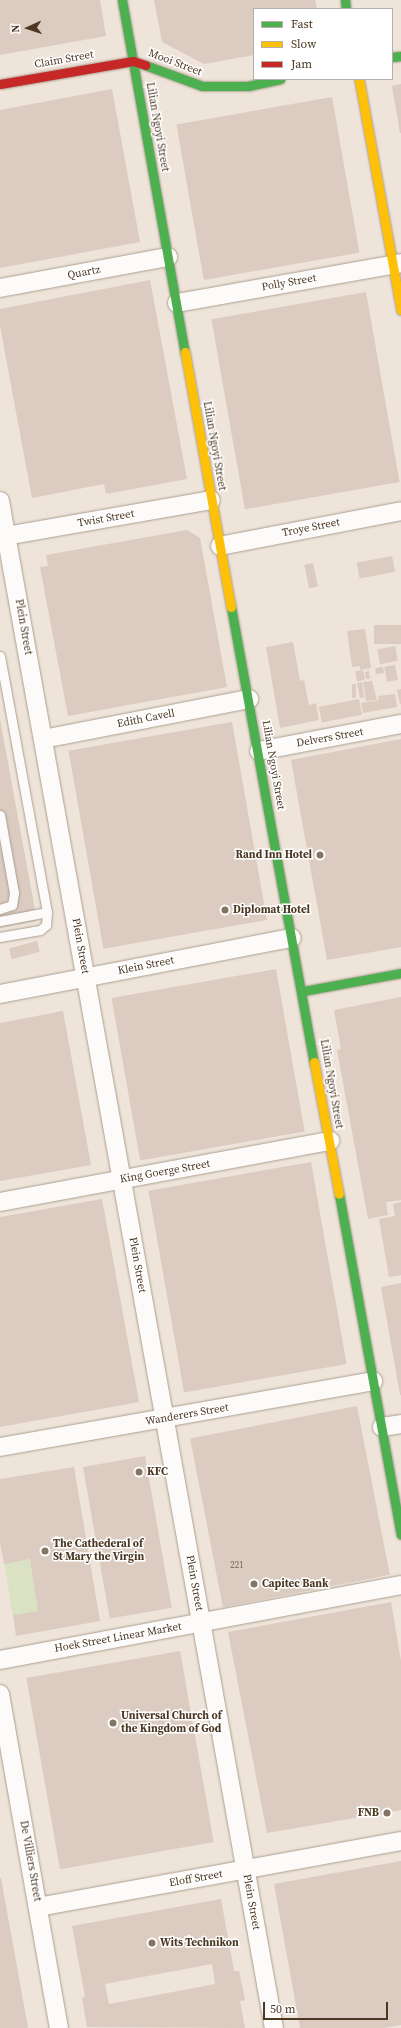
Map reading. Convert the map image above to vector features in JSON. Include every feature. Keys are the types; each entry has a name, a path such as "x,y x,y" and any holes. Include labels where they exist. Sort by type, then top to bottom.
{"street":[{"name":"Lilian Ngoyi Street","path":"122,0 168,257 178,303 211,500 259,751 401,1534"},
{"name":"Mooi Street","path":"133,61 202,86 248,86 275,80"},
{"name":"Claim Street","path":"0,84 133,61"},
{"path":"359,80 397,264 401,310"},
{"name":"Quartz","path":"0,288 168,257"},
{"name":"Polly Street","path":"178,303 397,264"},
{"name":"Twist Street","path":"3,536 211,500"},
{"name":"Plein Street","path":"0,501 3,536 43,739 274,2028"},
{"name":"Troye Street","path":"220,546 401,511"},
{"name":"Edith Cavell","path":"43,739 249,699"},
{"name":"Delvers Street","path":"259,751 401,724"},
{"name":"Klein Street","path":"0,994 292,938"},
{"path":"303,991 401,973"},
{"name":"King Goerge Street","path":"0,1202 330,1141"},
{"name":"Wanderers Street","path":"0,1447 373,1381"},
{"path":"382,1427 401,1424"},
{"name":"Hoek Street Linear Market","path":"0,1660 401,1585"},
{"name":"De Villiers Street","path":"0,1694 59,2028"},
{"name":"Eloff Street","path":"38,1907 401,1841"}],"lane":[{"path":"0,656 47,912 46,925 40,930 0,937"},
{"path":"0,815 14,893 12,905 0,909"},
{"path":"0,921 47,912"}],"green space":[{"path":"30,1559 38,1611 13,1615 4,1563"}],"building":[{"path":"0,0 100,0 106,36 0,55"},
{"path":"154,0 315,0 317,8 253,8 253,55 204,64 162,42"},
{"path":"401,84 401,133 400,133 392,86"},
{"path":"112,89 140,242 0,268 0,110"},
{"path":"332,97 359,253 204,280 176,124"},
{"path":"150,280 187,479 106,494 104,484 32,498 0,326 0,309"},
{"path":"366,292 400,482 245,509 211,319"},
{"path":"187,530 200,538 227,687 68,716 40,567 48,566 46,555"},
{"path":"392,556 395,572 360,579 357,563"},
{"path":"313,563 318,586 309,588 304,565"},
{"path":"374,625 401,625 401,644 374,644"},
{"path":"365,629 371,668 360,670 360,666 352,667 347,631"},
{"path":"293,642 300,681 304,680 309,705 316,703 319,720 280,728 266,647"},
{"path":"395,646 398,661 380,664 377,649"},
{"path":"395,665 398,680 387,682 384,667"},
{"path":"383,667 384,673 376,674 375,668"},
{"path":"363,670 365,680 357,681 355,672"},
{"path":"369,671 370,679 366,679 365,672"},
{"path":"372,681 377,700 366,701 363,682"},
{"path":"362,682 364,698 360,698 357,683"},
{"path":"352,684 356,684 356,698 352,698"},
{"path":"401,689 401,704 400,704 397,690"},
{"path":"395,694 397,707 363,713 361,703 379,700 378,696"},
{"path":"359,699 362,715 322,723 319,707"},
{"path":"0,719 37,921 0,928"},
{"path":"232,722 267,920 103,949 69,751"},
{"path":"401,739 401,947 327,960 291,760"},
{"path":"37,941 40,952 12,959 9,949"},
{"path":"276,969 305,1131 140,1160 112,998"},
{"path":"401,997 401,1200 386,1202 388,1215 368,1219 337,1050 341,1049 334,1010"},
{"path":"63,1011 91,1165 0,1181 0,1023"},
{"path":"311,1162 347,1364 184,1393 149,1191"},
{"path":"102,1199 139,1402 0,1427 0,1217"},
{"path":"401,1202 401,1275 389,1277 379,1219 395,1216 393,1204"},
{"path":"401,1283 401,1395 400,1395 381,1287"},
{"path":"357,1406 390,1575 223,1607 190,1438"},
{"path":"145,1456 172,1608 110,1619 83,1467"},
{"name":"The Cathederal of St Mary the Virgin","path":"74,1467 100,1621 16,1636 13,1615 38,1611 30,1559 4,1564 0,1543 0,1479"},
{"path":"391,1602 401,1661 401,1810 267,1833 228,1632"},
{"path":"180,1651 214,1842 60,1869 26,1678"},
{"path":"401,1861 401,2025 384,2028 300,2028 274,1884"},
{"path":"1,1878 28,2028 0,2028"},
{"path":"221,1899 234,1971 239,1971 245,2000 240,2001 245,2028 87,2027 82,1998 85,1997 72,1926","holes":["212,1964 215,1984 109,2004 105,1984"]}],"traffic: fast":[{"path":"122,0 185,352"},
{"path":"345,0 346,8"},
{"path":"393,57 401,56"},
{"path":"145,65 202,86 248,86 275,80"},
{"path":"231,607 314,1062"},
{"path":"303,991 401,973"},
{"path":"339,1194 401,1534"}],"traffic: slow":[{"path":"359,80 401,310"},
{"path":"185,352 231,607"},
{"path":"314,1062 339,1194"}],"traffic: jam":[{"path":"0,84 133,61 145,65"}],"place":[{"name":"Rand Inn Hotel","path":"320,855"},
{"name":"Diplomat Hotel","path":"225,910"},
{"name":"KFC","path":"139,1472"},
{"name":"The Cathederal of St Mary the Virgin","path":"45,1551"},
{"name":"Capitec Bank","path":"254,1584"},
{"name":"Universal Church of the Kingdom of God","path":"113,1723"},
{"name":"FNB","path":"387,1813"},
{"name":"Wits Technikon","path":"152,1943"}]}
